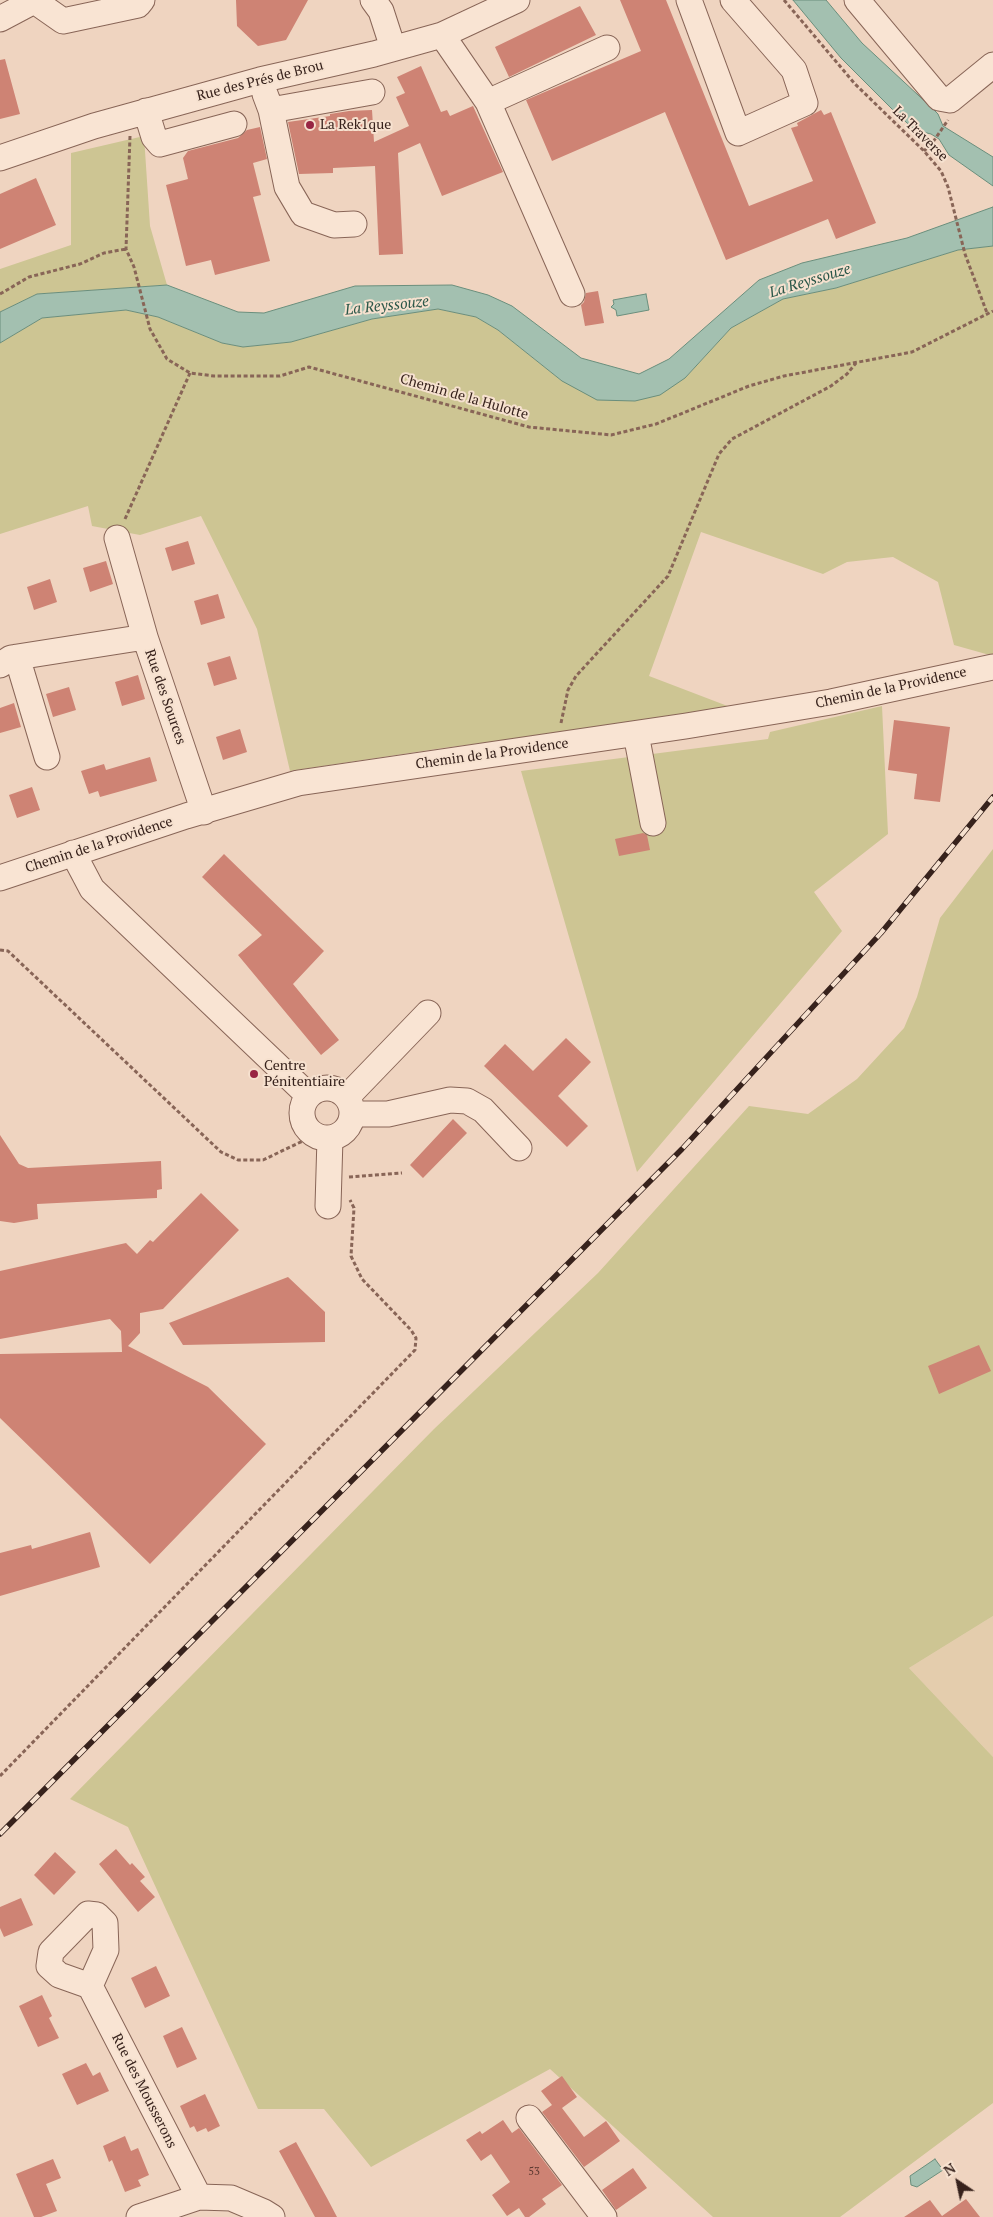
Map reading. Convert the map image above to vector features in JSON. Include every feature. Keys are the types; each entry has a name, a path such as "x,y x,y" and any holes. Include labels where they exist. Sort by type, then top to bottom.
{"street":[{"path":"0,19 34,0 63,21 138,5 142,0"},
{"path":"373,0 381,11 393,48"},
{"name":"Rue des Prés de Brou","path":"0,158 94,126 260,80 393,48 442,34 517,0"},
{"path":"689,0 738,133 805,103 794,70 733,0"},
{"path":"857,0 939,98 950,100 993,65"},
{"path":"442,34 488,102 572,294"},
{"path":"488,102 607,48"},
{"path":"260,80 271,110 288,187 303,214 334,225 354,224"},
{"path":"271,110 372,92"},
{"path":"138,114 160,144 234,124"},
{"path":"117,538 145,637"},
{"name":"Rue des Sources","path":"9,661 145,637 204,812"},
{"path":"9,661 47,757"},
{"name":"Chemin de la Providence","path":"0,878 73,853 298,783 636,734 831,702 993,667"},
{"path":"636,734 653,823"},
{"path":"73,853 92,889 308,1096"},
{"path":"322,1137 346,1130 350,1106 428,1013"},
{"path":"328,1206 329,1179 322,1137 304,1124 302,1117 302,1109 308,1096 324,1088 341,1091 350,1106 388,1114 450,1100 467,1101 483,1110 519,1148"},
{"name":"Rue des Mousserons","path":"90,1986 199,2196"},
{"path":"529,2118 604,2217"},
{"path":"139,2217 199,2196 231,2198 272,2217"}],"path":[{"name":"La Traverse","path":"784,0 855,84 924,151 941,171 948,188 965,254 986,314"},
{"path":"0,294 29,277 80,264 104,253 126,250 138,114"},
{"path":"924,151 947,123"},
{"name":"Chemin de la Hulotte","path":"126,250 134,267 150,330 167,359 190,373 214,376 280,376 310,367 529,427 611,435 656,424 749,386 784,376 912,352 993,311"},
{"path":"555,745 568,690 576,676 668,576 720,454 732,439 831,386 847,374 856,363"},
{"path":"117,538 190,373"},
{"path":"0,950 8,951 221,1152 238,1160 263,1160 322,1137"},
{"path":"329,1179 402,1173"},
{"path":"0,1776 415,1350 416,1338 411,1330 362,1279 351,1256 354,1208 347,1193 329,1179"}],"shaded area":[{"path":"144,136 150,226 167,285 37,294 0,312 0,269 71,245 71,153"},
{"path":"993,246 993,656 954,645 938,582 893,557 847,562 823,574 701,532 649,676 738,710 443,748 290,771 257,629 201,516 140,535 92,526 88,506 0,534 0,343 42,318 126,310 158,317 222,343 243,347 291,342 372,319 438,309 476,317 498,330 562,381 685,378 731,328 783,299 836,288 958,250"},
{"path":"882,706 888,834 814,892 842,931 637,1172 521,771 768,739 770,732"},
{"path":"993,849 993,1616 909,1668 993,1757 993,2103 840,2217 713,2217 550,2069 371,2167 324,2109 258,2109 128,1827 70,1799 434,1429 598,1273 749,1106 808,1114 857,1079 904,1028 917,997 940,918"},
{"path":"993,1616 993,1757 909,1668"}],"water":[{"path":"793,0 826,0 862,43 938,114 943,126 993,157 993,186 949,155 939,139 931,134 915,130 897,114 841,58"},
{"name":"La Reyssouze","path":"993,207 993,246 958,250 836,288 783,299 731,328 685,378 660,395 635,401 597,400 562,381 498,330 476,317 438,309 372,319 291,342 243,347 222,343 158,317 126,310 42,318 0,343 0,312 37,294 167,285 238,312 264,313 355,286 452,285 488,295 512,306 581,358 639,374 669,359 759,280 802,263 907,238"},
{"path":"646,294 649,310 617,316 616,310 611,307 614,304 613,300"},
{"path":"935,2159 943,2170 917,2187 911,2185 910,2176"}],"building":[{"path":"236,0 308,0 286,40 258,46 237,26"},
{"path":"620,0 666,0 749,206 813,181 791,128 798,126 797,123 821,110 824,115 831,112 876,223 836,239 828,219 726,260 665,112 552,161 526,100 641,51"},
{"path":"580,6 596,35 509,77 495,47"},
{"path":"5,59 20,114 0,119 0,60"},
{"path":"421,66 441,112 447,110 450,116 473,106 503,172 442,196 420,143 398,153 403,254 379,255 375,166 333,168 333,173 299,174 288,122 330,116 330,114 349,111 372,110 374,142 409,126 396,97 405,93 397,77"},
{"path":"260,127 267,159 253,163 261,195 253,197 270,261 215,275 211,260 186,266 166,185 188,179 183,158 188,151 238,138 247,130"},
{"path":"36,178 56,225 0,249 0,194"},
{"path":"598,291 604,323 585,326 581,305 584,302 586,293"},
{"path":"188,541 195,564 172,571 165,548"},
{"path":"106,561 113,584 90,592 83,568"},
{"path":"50,579 57,602 34,610 27,587"},
{"path":"218,594 225,618 201,625 194,601"},
{"path":"230,656 237,679 214,686 207,663"},
{"path":"138,675 145,699 122,706 115,682"},
{"path":"69,687 76,710 53,717 46,694"},
{"path":"14,703 21,727 0,733 0,708"},
{"path":"894,720 950,727 940,802 914,799 917,774 888,770"},
{"path":"240,729 247,752 223,760 216,737"},
{"path":"150,757 157,781 100,797 98,791 89,794 81,771 104,764 106,770"},
{"path":"32,787 40,810 17,818 9,795"},
{"path":"643,833 647,835 650,850 619,856 615,839"},
{"path":"224,854 324,951 293,984 339,1040 321,1055 238,955 262,935 202,877"},
{"path":"566,1038 591,1062 558,1096 588,1126 567,1147 484,1066 505,1044 533,1071"},
{"path":"453,1119 467,1133 423,1178 410,1165"},
{"path":"0,1135 19,1164 28,1168 161,1161 162,1189 157,1190 157,1198 37,1204 38,1219 14,1223 0,1221"},
{"path":"201,1193 239,1230 163,1309 140,1313 140,1333 128,1346 208,1387 266,1444 150,1564 0,1418 0,1354 122,1352 121,1331 110,1319 0,1339 0,1271 126,1243 137,1254 150,1240 153,1242"},
{"path":"288,1277 325,1312 325,1342 183,1345 169,1323"},
{"path":"979,1345 991,1371 939,1394 928,1366"},
{"path":"90,1532 100,1567 0,1596 0,1553 31,1545 32,1549"},
{"path":"116,1849 130,1865 132,1863 145,1877 140,1881 155,1897 138,1912 99,1864"},
{"path":"55,1852 76,1872 54,1895 34,1875"},
{"path":"21,1898 33,1925 4,1937 0,1928 0,1907"},
{"path":"156,1966 170,1996 145,2008 131,1978"},
{"path":"42,1995 52,2016 49,2018 59,2038 38,2047 19,2006"},
{"path":"182,2027 197,2059 177,2068 163,2036"},
{"path":"86,2063 93,2076 100,2072 109,2091 77,2105 62,2074"},
{"path":"562,2076 577,2097 562,2108 584,2137 606,2121 620,2141 584,2167 542,2112 552,2105 541,2091"},
{"path":"205,2094 220,2126 208,2132 206,2128 197,2132 194,2126 190,2128 180,2106"},
{"path":"503,2120 512,2133 519,2128 562,2185 542,2199 546,2204 529,2217 525,2217 519,2208 507,2216 492,2195 510,2182 491,2154 481,2161 466,2140 480,2131 482,2134"},
{"path":"125,2136 131,2151 138,2148 149,2175 138,2180 141,2186 125,2192 112,2160 109,2162 103,2146"},
{"path":"296,2142 337,2217 315,2217 279,2151"},
{"path":"53,2159 61,2178 46,2184 57,2211 41,2217 34,2217 16,2174"},
{"path":"633,2168 647,2188 616,2210 602,2190"},
{"path":"966,2199 980,2217 904,2217 930,2200 942,2216"}],"railway":[{"path":"0,1834 682,1149 881,933 993,797"}],"place":[{"name":"La Rek1que","path":"310,125"},
{"name":"Centre Pénitentiaire","path":"254,1074"}]}
